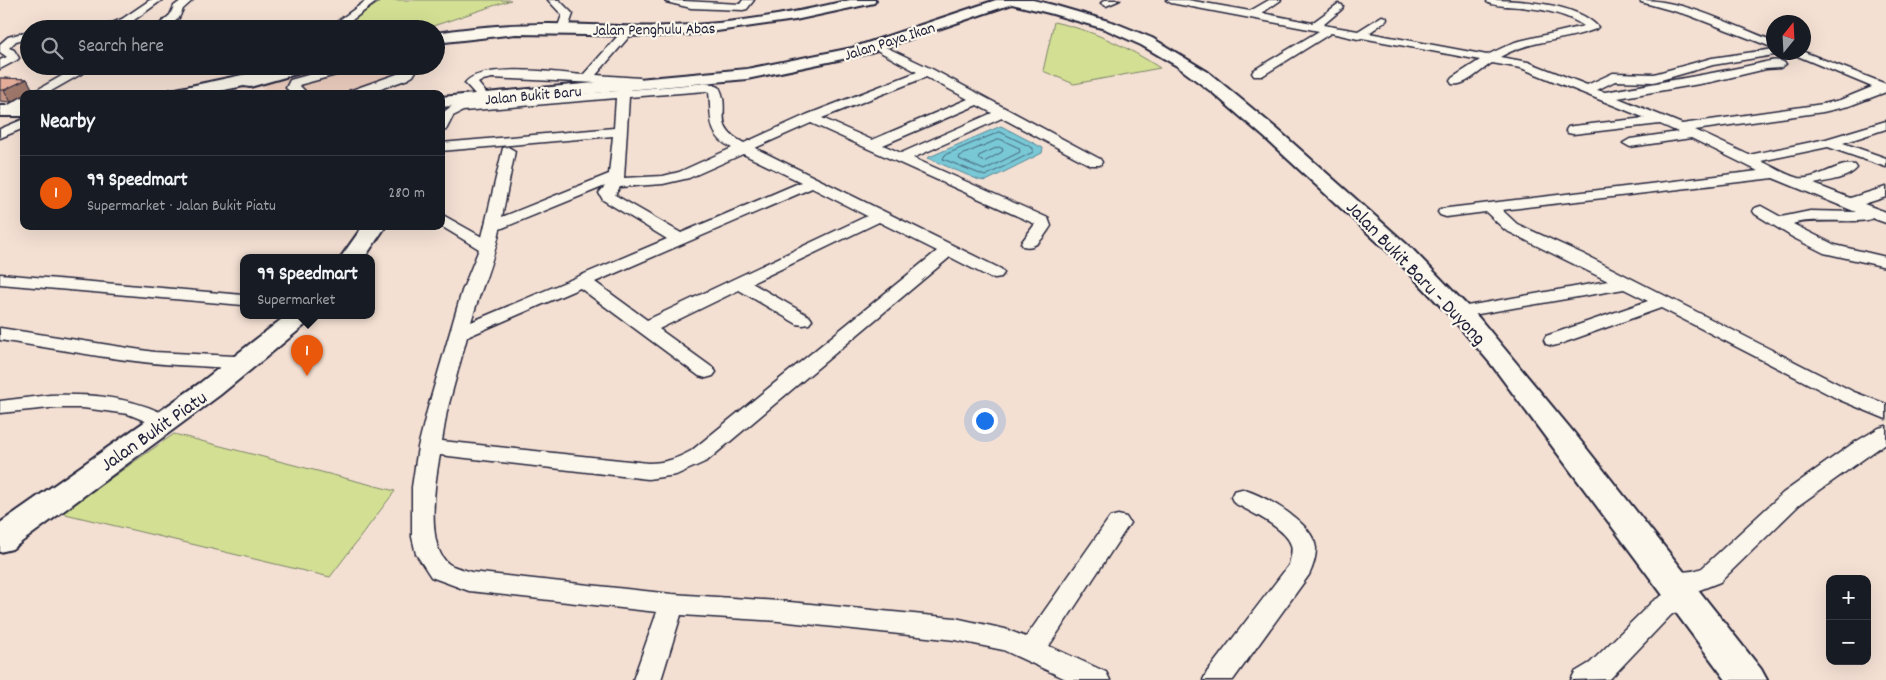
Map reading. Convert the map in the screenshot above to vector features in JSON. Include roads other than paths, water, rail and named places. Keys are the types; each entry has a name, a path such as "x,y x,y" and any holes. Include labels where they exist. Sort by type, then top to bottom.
{"main road":[{"name":"Jalan Penghulu Abas","path":"445,37 501,30 670,31 776,20 869,0"},
{"name":"Jalan Bukit Baru - Duyong","path":"1012,0 1058,11 1106,8 1126,32 1163,50 1218,88 1369,221 1461,312 1581,461 1677,590 1748,680"},
{"name":"Jalan Paya Ikan","path":"624,87 717,78 796,65 877,46 1012,0"},
{"path":"1035,0 1058,11"},
{"path":"976,11 1003,7 1106,8"},
{"name":"Jalan Paya Ikan","path":"624,87 643,81 796,65"},
{"path":"192,90 253,75"},
{"path":"228,90 260,75"},
{"path":"265,90 270,82 284,75"},
{"name":"Jalan Bukit Baru","path":"445,98 624,87"},
{"name":"Jalan Bukit Baru","path":"445,101 480,97"},
{"path":"355,254 372,230"},
{"name":"Jalan Bukit Piatu","path":"0,540 165,422 247,360 297,319"}],"street":[{"path":"126,20 157,0"},
{"path":"170,20 175,16 178,8 188,0"},
{"path":"345,20 374,0"},
{"path":"553,0 568,14 563,29"},
{"path":"670,0 691,5 746,3"},
{"path":"1171,0 1358,36 1524,65 1589,89 1682,128 1774,173 1880,216"},
{"path":"1252,15 1276,0"},
{"path":"1645,0 1692,13 1766,41"},
{"path":"1456,80 1468,75 1507,48 1592,27 1544,6 1516,1 1492,2"},
{"path":"740,24 740,14 746,3"},
{"path":"1313,27 1338,7"},
{"path":"1358,36 1382,20"},
{"path":"1258,73 1328,30"},
{"path":"586,79 628,32"},
{"path":"0,66 13,58 10,52 1,49 12,39 20,37"},
{"path":"877,46 1096,162"},
{"path":"1589,89 1613,77 1654,78 1721,60 1766,53"},
{"path":"1811,59 1885,88"},
{"path":"1606,96 1711,78 1760,66 1780,64"},
{"path":"445,220 489,237 617,180 674,178 811,118 928,72"},
{"path":"480,97 471,83 484,75 500,74 643,81"},
{"path":"44,90 72,75"},
{"path":"295,90 292,88 294,83 322,75"},
{"path":"364,90 406,75"},
{"path":"445,118 447,113 462,106 624,87 705,86 715,90 721,136 741,148 995,273"},
{"path":"624,87 617,180 607,193 608,197 679,239"},
{"path":"1682,128 1823,108 1844,103 1885,88"},
{"path":"872,145 977,100"},
{"path":"901,158 1002,113"},
{"path":"811,118 1042,221 1043,226 1029,243"},
{"path":"1573,130 1663,120"},
{"path":"1749,160 1829,143 1886,124"},
{"path":"0,134 20,125"},
{"path":"1630,143 1695,134"},
{"path":"445,147 621,135"},
{"path":"445,157 621,135"},
{"path":"1829,143 1886,163"},
{"path":"508,150 489,237 471,291 437,411 422,487 424,537 428,554 440,570 469,581 672,604 779,611 956,629 1005,640 1032,650 1054,662 1096,680"},
{"path":"1797,183 1832,176 1850,168"},
{"path":"1446,212 1774,173"},
{"path":"459,334 812,183"},
{"path":"1848,204 1886,192"},
{"path":"1490,207 1511,227 1626,283 1847,396 1886,412"},
{"path":"1761,211 1800,235 1830,249 1886,262"},
{"path":"646,328 879,216"},
{"path":"1780,223 1788,219 1815,216 1880,216"},
{"path":"429,447 648,471 668,470 684,464 699,456 948,250"},
{"path":"0,279 240,300"},
{"path":"583,282 706,372"},
{"path":"739,283 803,320"},
{"path":"1461,312 1626,283"},
{"path":"1553,340 1662,302"},
{"path":"0,334 106,351 182,360 247,360"},
{"path":"1,407 72,400 104,402 134,409 165,422"},
{"path":"1585,680 1600,671 1662,608 1672,602 1677,590 1711,575 1791,499 1860,449 1886,433"},
{"path":"1216,680 1300,568 1304,556 1303,544 1295,532 1282,521 1242,497"},
{"path":"1032,650 1118,523"},
{"path":"647,680 672,604"}],"water":[{"path":"1001,126 1043,148 1042,153 986,181 979,180 927,158"}],"place":[{"name":"99 Speedmart","path":"307,376"}]}
